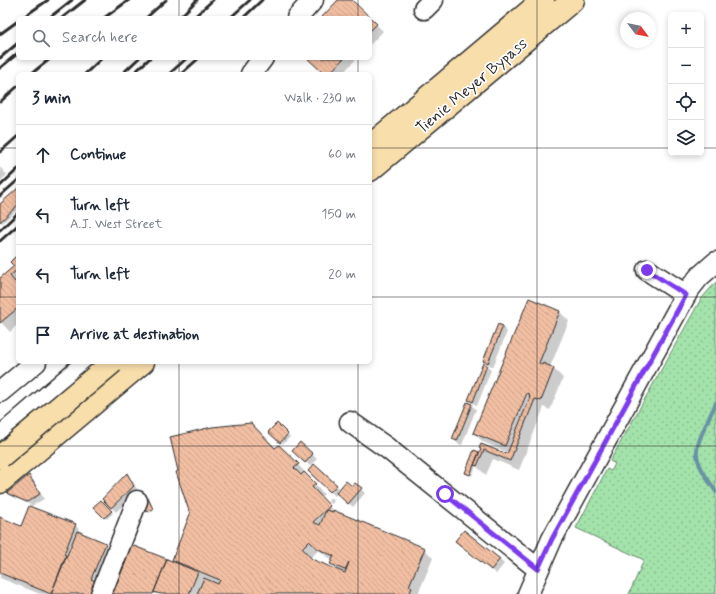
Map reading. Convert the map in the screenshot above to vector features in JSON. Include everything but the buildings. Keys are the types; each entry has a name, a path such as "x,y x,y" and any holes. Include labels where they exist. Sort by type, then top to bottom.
{"main road":[{"name":"Tienie Meyer Bypass","path":"372,168 482,64 543,0"},
{"name":"Tienie Meyer Bypass","path":"372,145 573,0"},
{"path":"0,457 111,364"},
{"path":"0,481 141,364"}],"street":[{"path":"299,16 313,0"},
{"path":"252,72 262,60"},
{"path":"528,594 552,539 686,295 699,277 716,262"},
{"path":"647,270 686,295"},
{"path":"0,392 34,364"},
{"path":"0,437 85,364"},
{"path":"0,481 109,387 111,384 96,364"},
{"path":"350,422 386,448 538,569"},
{"path":"101,594 137,501"}],"green space":[{"path":"716,282 716,594 629,594 644,560 576,528 607,469 611,471 615,464 610,461 701,299"}],"waterway":[{"path":"716,403 705,426 697,450 700,466 716,492"}],"railway":[{"path":"25,16 48,0"},
{"path":"52,16 72,0"},
{"path":"65,16 85,0"},
{"path":"107,16 129,0"},
{"path":"148,16 166,0"},
{"path":"181,16 197,0"},
{"path":"195,16 213,0"},
{"path":"232,16 250,0"},
{"path":"245,16 262,0"},
{"path":"0,34 16,22"},
{"path":"0,58 16,45"},
{"path":"0,68 16,55"},
{"path":"34,72 48,60"},
{"path":"87,72 100,60"},
{"path":"124,72 137,60"},
{"path":"135,72 148,60"},
{"path":"171,72 185,60"},
{"path":"183,72 197,60"},
{"path":"0,102 16,88"},
{"path":"0,152 16,138"},
{"path":"0,186 16,171"},
{"path":"0,196 16,182"},
{"path":"0,230 16,215"},
{"path":"0,241 16,227"}],"route":[{"path":"445,494 538,569 552,539 686,295 647,270"}]}
